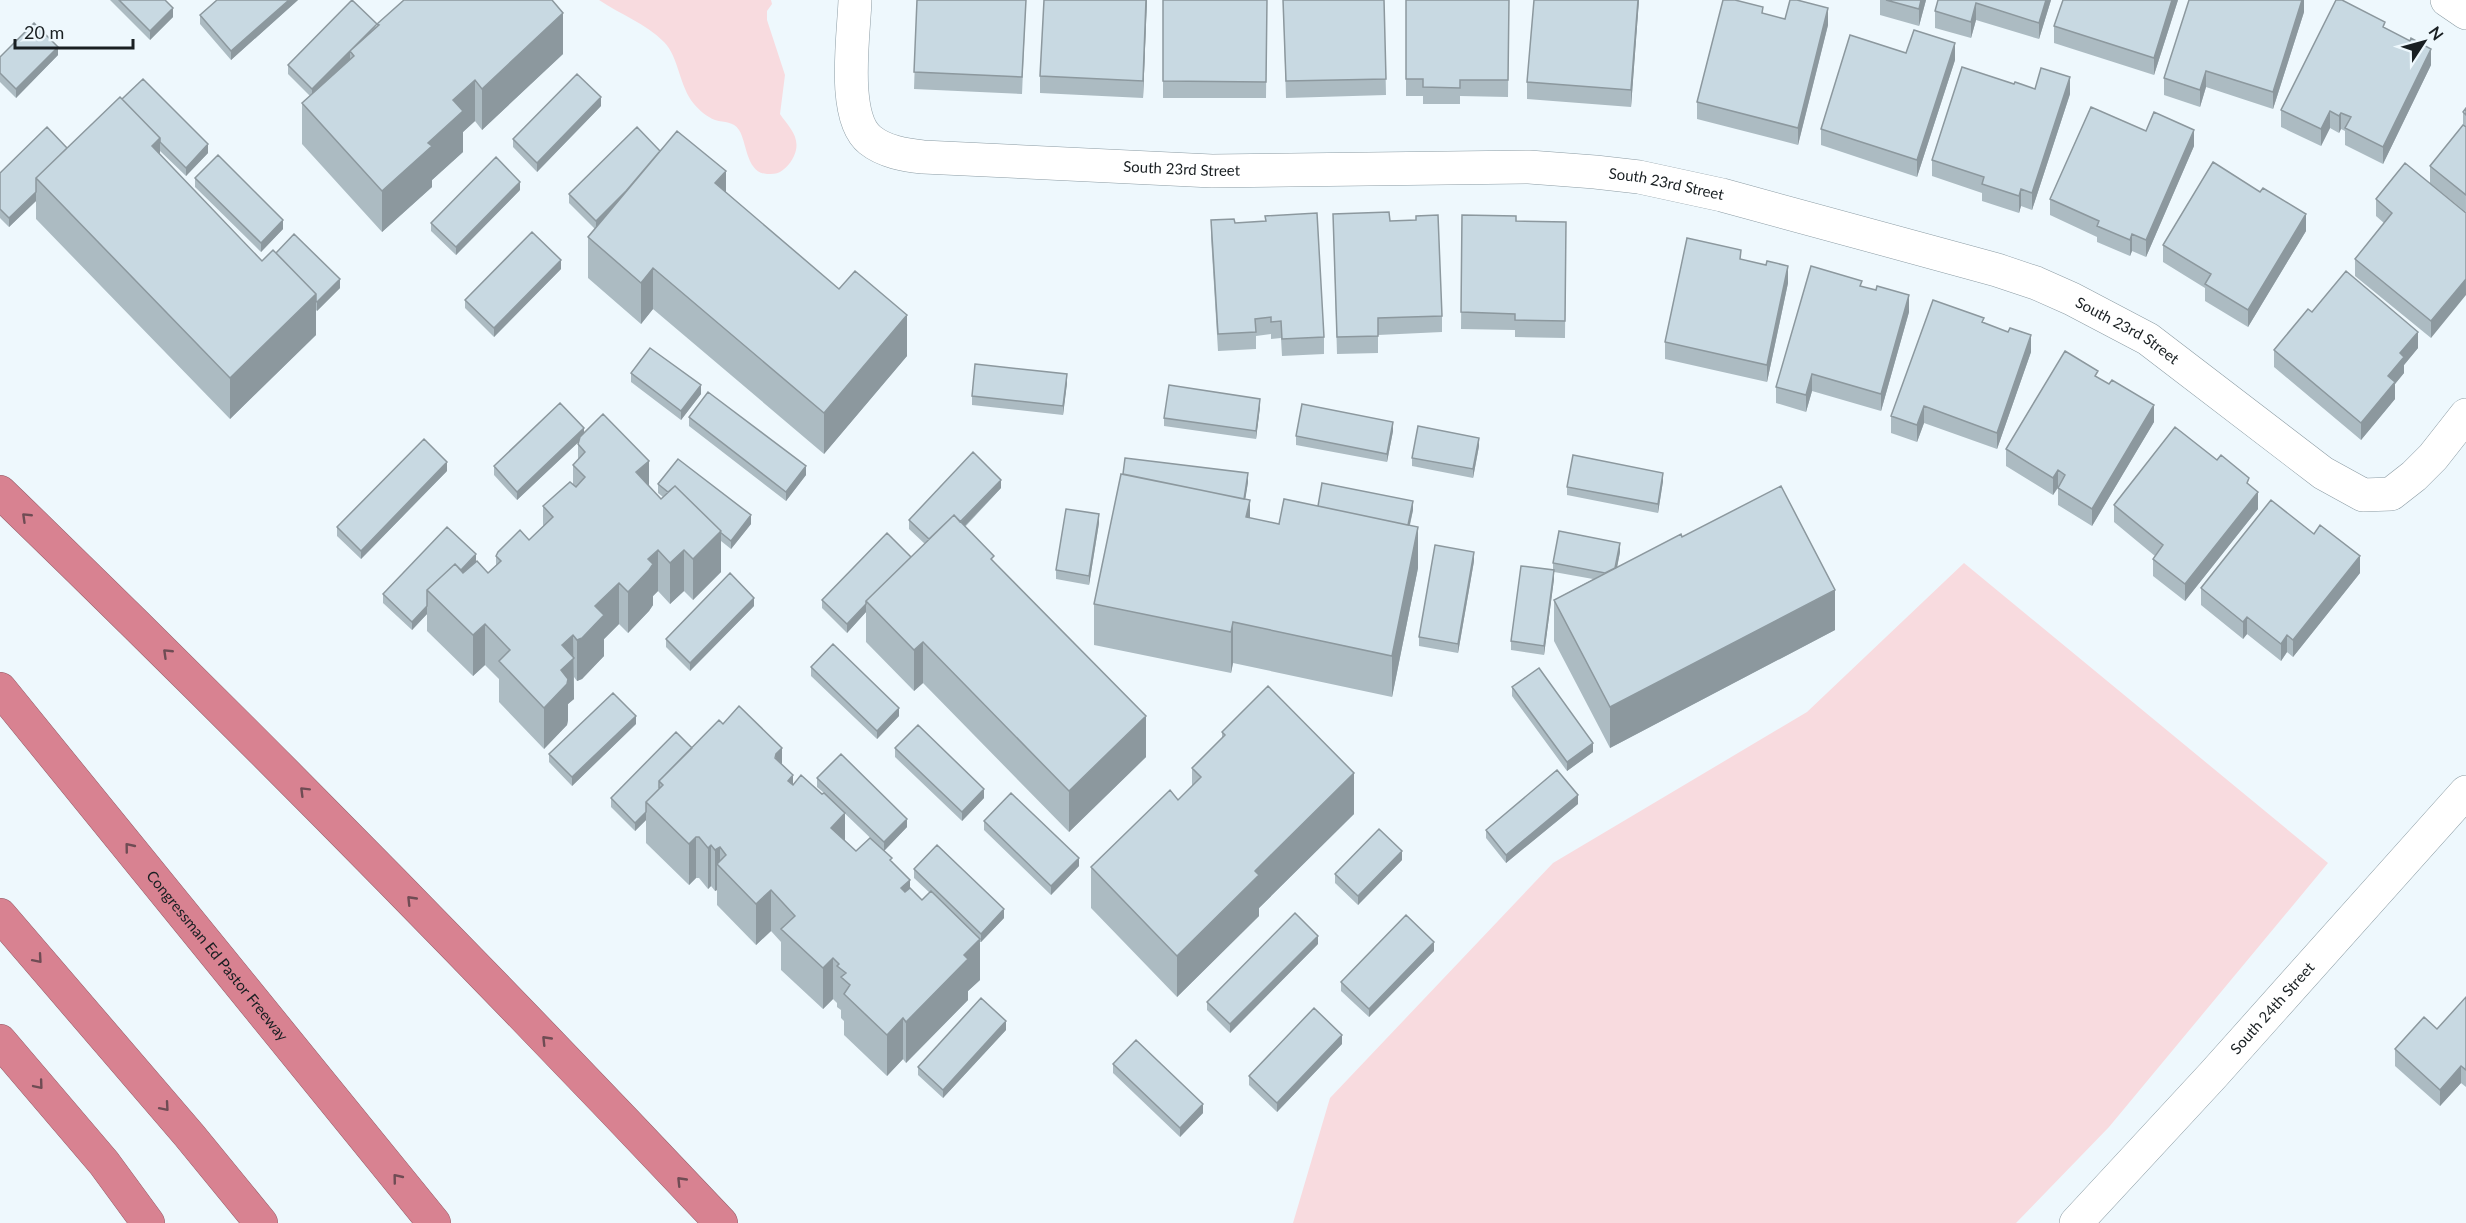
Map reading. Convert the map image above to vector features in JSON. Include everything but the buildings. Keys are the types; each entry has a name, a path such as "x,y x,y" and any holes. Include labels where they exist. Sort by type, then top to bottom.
{"highway":[{"path":"0,492 172,658 346,832 722,1223"},
{"name":"Congressman Ed Pastor Freeway","path":"0,689 434,1223"},
{"path":"0,915 189,1135 261,1223"},
{"path":"0,1041 104,1163 148,1223"}],"street":[{"name":"South 23rd Street","path":"855,0 851,96 856,116 869,140 896,154 1201,170 1528,167 1639,177 1722,195 1997,270 2045,287 2148,339 2323,473 2363,495 2391,494 2433,457 2466,415"},
{"path":"2447,0 2466,13"},
{"name":"South 24th Street","path":"2076,1223 2213,1075 2466,792"}],"shaded area":[{"path":"599,0 771,0 767,20 785,75 780,114 792,131 797,145 794,157 788,165 774,174 760,172 755,168 737,127 712,119 694,104 685,89 673,55 664,42 641,24"},
{"path":"1964,563 2328,863 2109,1127 2016,1223 1293,1223 1330,1098 1553,863 1807,712"}]}
